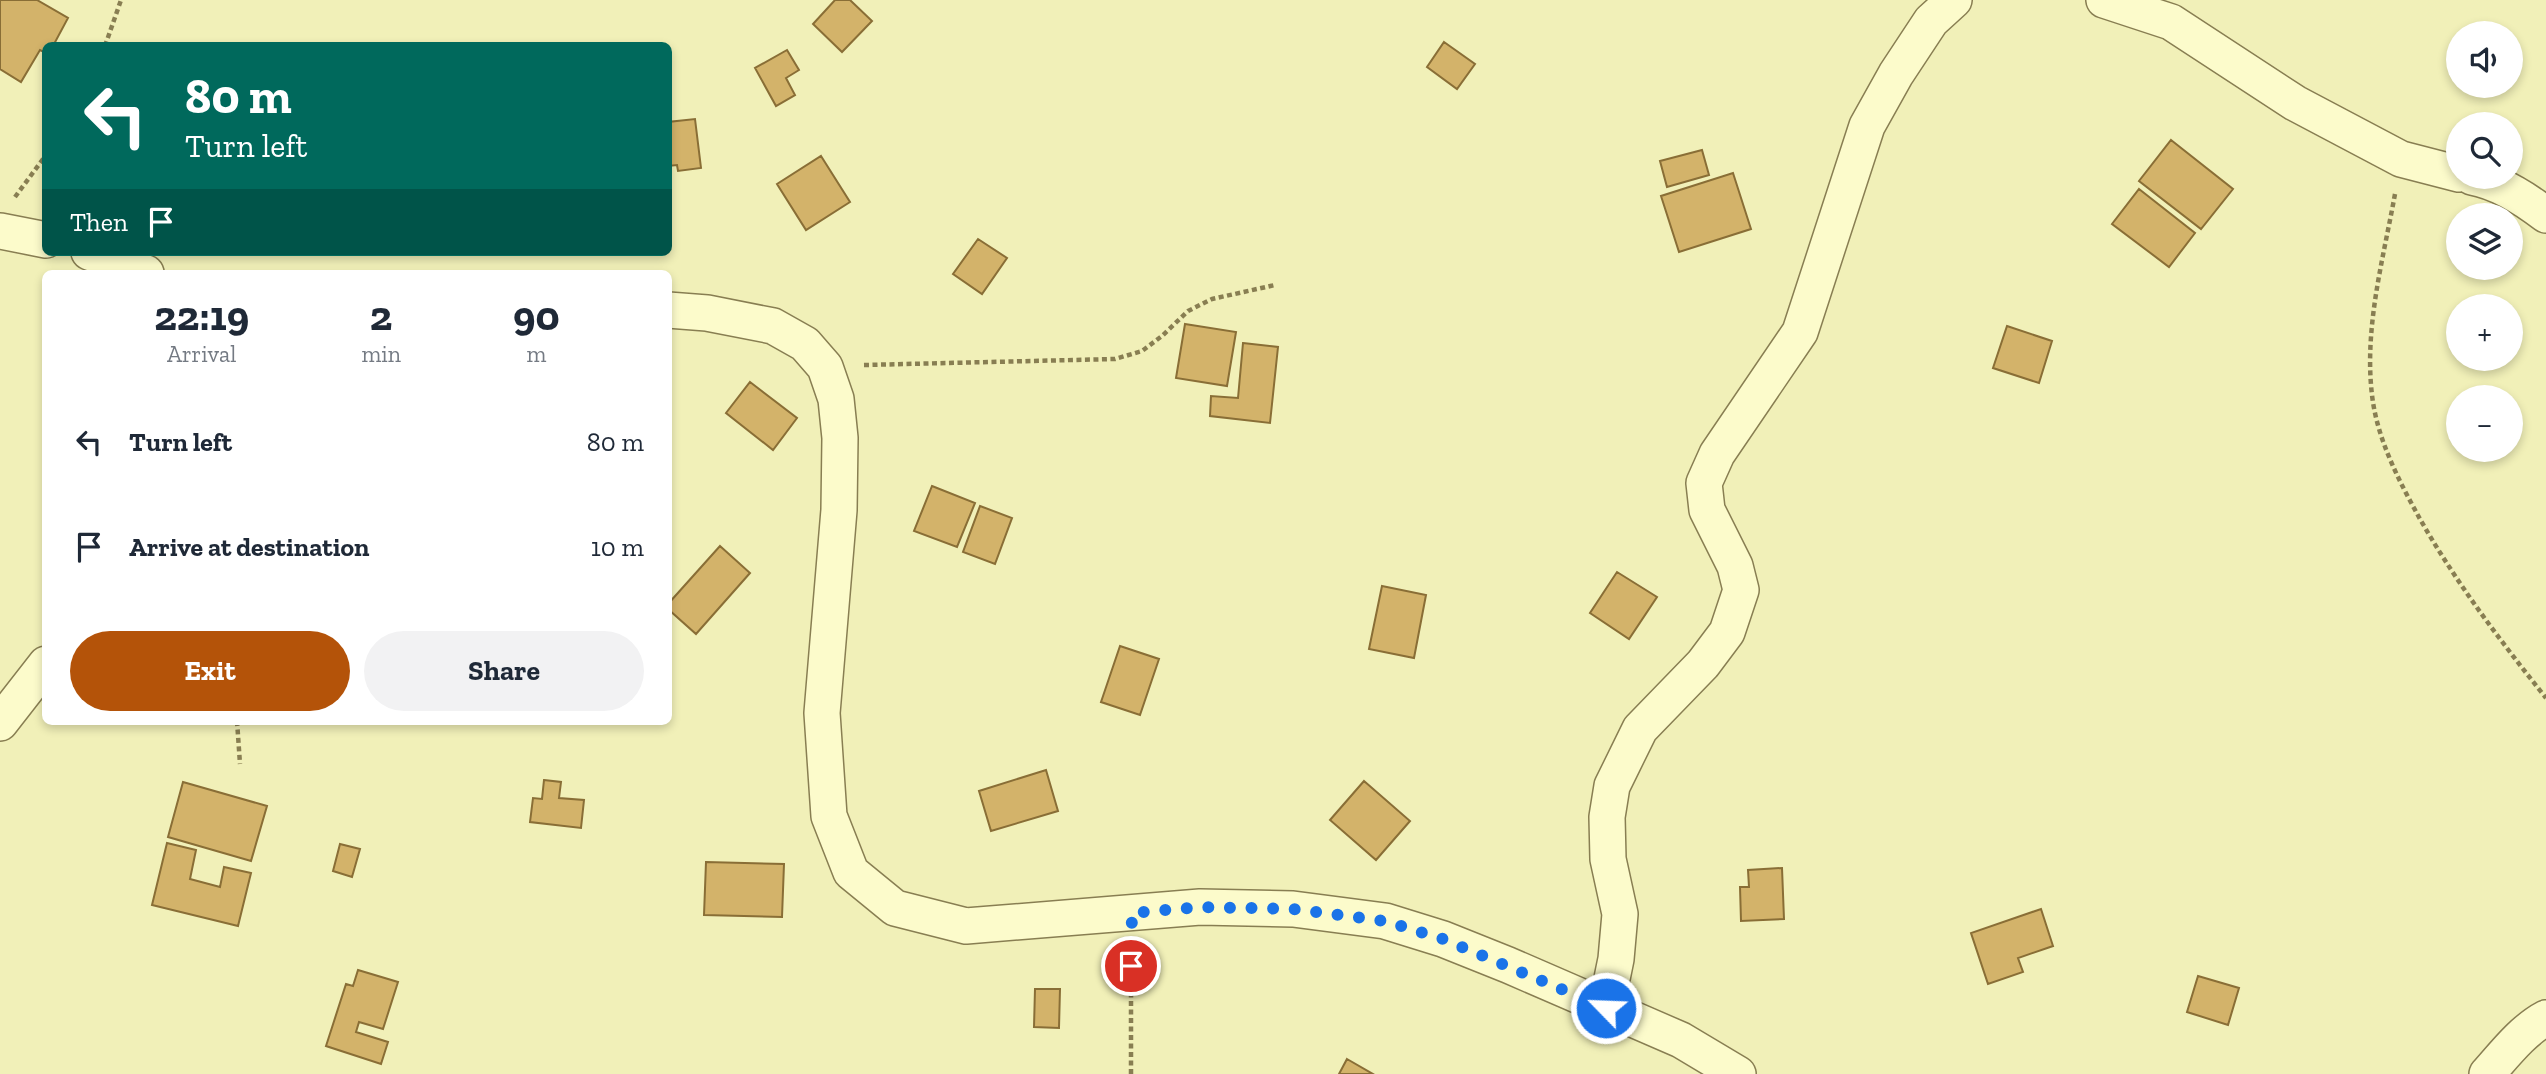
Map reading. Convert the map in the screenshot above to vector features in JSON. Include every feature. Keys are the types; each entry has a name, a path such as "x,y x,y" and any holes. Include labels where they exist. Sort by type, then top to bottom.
{"street":[{"path":"1606,1008 1616,959 1620,914 1608,859 1607,817 1612,786 1640,729 1703,664 1727,632 1741,590 1735,566 1707,510 1704,483 1717,454 1800,332 1867,126 1896,74 1931,21 1954,0"},
{"path":"2104,0 2171,22 2295,103 2401,159 2446,171"},
{"path":"2505,189 2527,200 2546,215"},
{"path":"4,219 42,238"},
{"path":"100,256 138,270"},
{"path":"672,310 708,313 773,326 805,344 825,367 836,399 840,438 839,510 822,713 829,816 851,873 895,908 966,926 1200,907 1293,909 1385,921 1443,939 1681,1040 1738,1074"},
{"path":"0,723 42,669"},
{"path":"2487,1074 2509,1049 2546,1018"}],"path":[{"path":"106,42 121,0"},
{"path":"2401,159 2376,296 2370,351 2372,397 2383,442 2405,492 2438,549 2485,621 2546,698"},
{"path":"4,219 42,161"},
{"path":"825,367 1115,359 1142,351 1188,311 1212,299 1275,285"},
{"path":"237,725 240,764"},
{"path":"1131,1074 1132,913"}],"building":[{"path":"0,0 37,0 68,18 55,42 42,42 42,51 40,50 21,82 0,69"},
{"path":"835,0 850,0 872,21 842,52 813,24"},
{"path":"1444,42 1475,64 1457,89 1427,67"},
{"path":"787,50 799,70 786,78 795,95 776,106 755,68"},
{"path":"695,119 701,168 678,171 677,165 672,166 672,122"},
{"path":"2171,140 2233,189 2201,229 2139,181"},
{"path":"1702,150 1709,175 1667,187 1660,161"},
{"path":"821,156 850,202 806,230 777,184"},
{"path":"1733,173 1751,229 1679,252 1661,196"},
{"path":"2139,189 2195,233 2169,267 2112,224"},
{"path":"978,239 1007,258 982,294 953,274"},
{"path":"1185,324 1236,332 1227,386 1176,378"},
{"path":"2007,326 2052,341 2039,383 1993,368"},
{"path":"1243,343 1278,347 1270,423 1210,416 1211,396 1238,398"},
{"path":"750,382 797,418 773,450 726,413"},
{"path":"932,486 975,503 957,547 914,531"},
{"path":"980,506 1012,518 995,564 963,552"},
{"path":"720,546 750,573 696,634 672,613 672,600"},
{"path":"1617,572 1657,597 1629,639 1590,613"},
{"path":"1382,586 1426,595 1414,658 1369,649"},
{"path":"1120,646 1159,659 1140,715 1101,702"},
{"path":"1046,770 1058,811 991,831 979,791"},
{"path":"544,780 561,782 559,798 584,800 581,828 530,822 533,798 542,799"},
{"path":"1364,781 1410,821 1376,860 1330,820"},
{"path":"183,782 267,806 251,861 168,837"},
{"path":"167,843 196,850 190,879 220,887 224,867 251,873 238,926 152,905"},
{"path":"340,844 360,849 352,877 333,871"},
{"path":"706,862 784,864 782,917 704,915"},
{"path":"1782,868 1784,919 1741,921 1740,887 1749,887 1748,870"},
{"path":"2041,909 2053,946 2018,958 2023,972 1988,984 1971,933"},
{"path":"358,970 398,982 383,1029 359,1022 356,1032 388,1042 381,1064 326,1046 346,984 353,986"},
{"path":"2198,976 2239,988 2228,1025 2187,1012"},
{"path":"1035,989 1060,989 1059,1028 1034,1027"},
{"path":"1347,1059 1373,1074 1339,1074"}],"route":[{"path":"1131,966 1132,913 1200,907 1293,909 1385,921 1443,939 1606,1008"}]}
